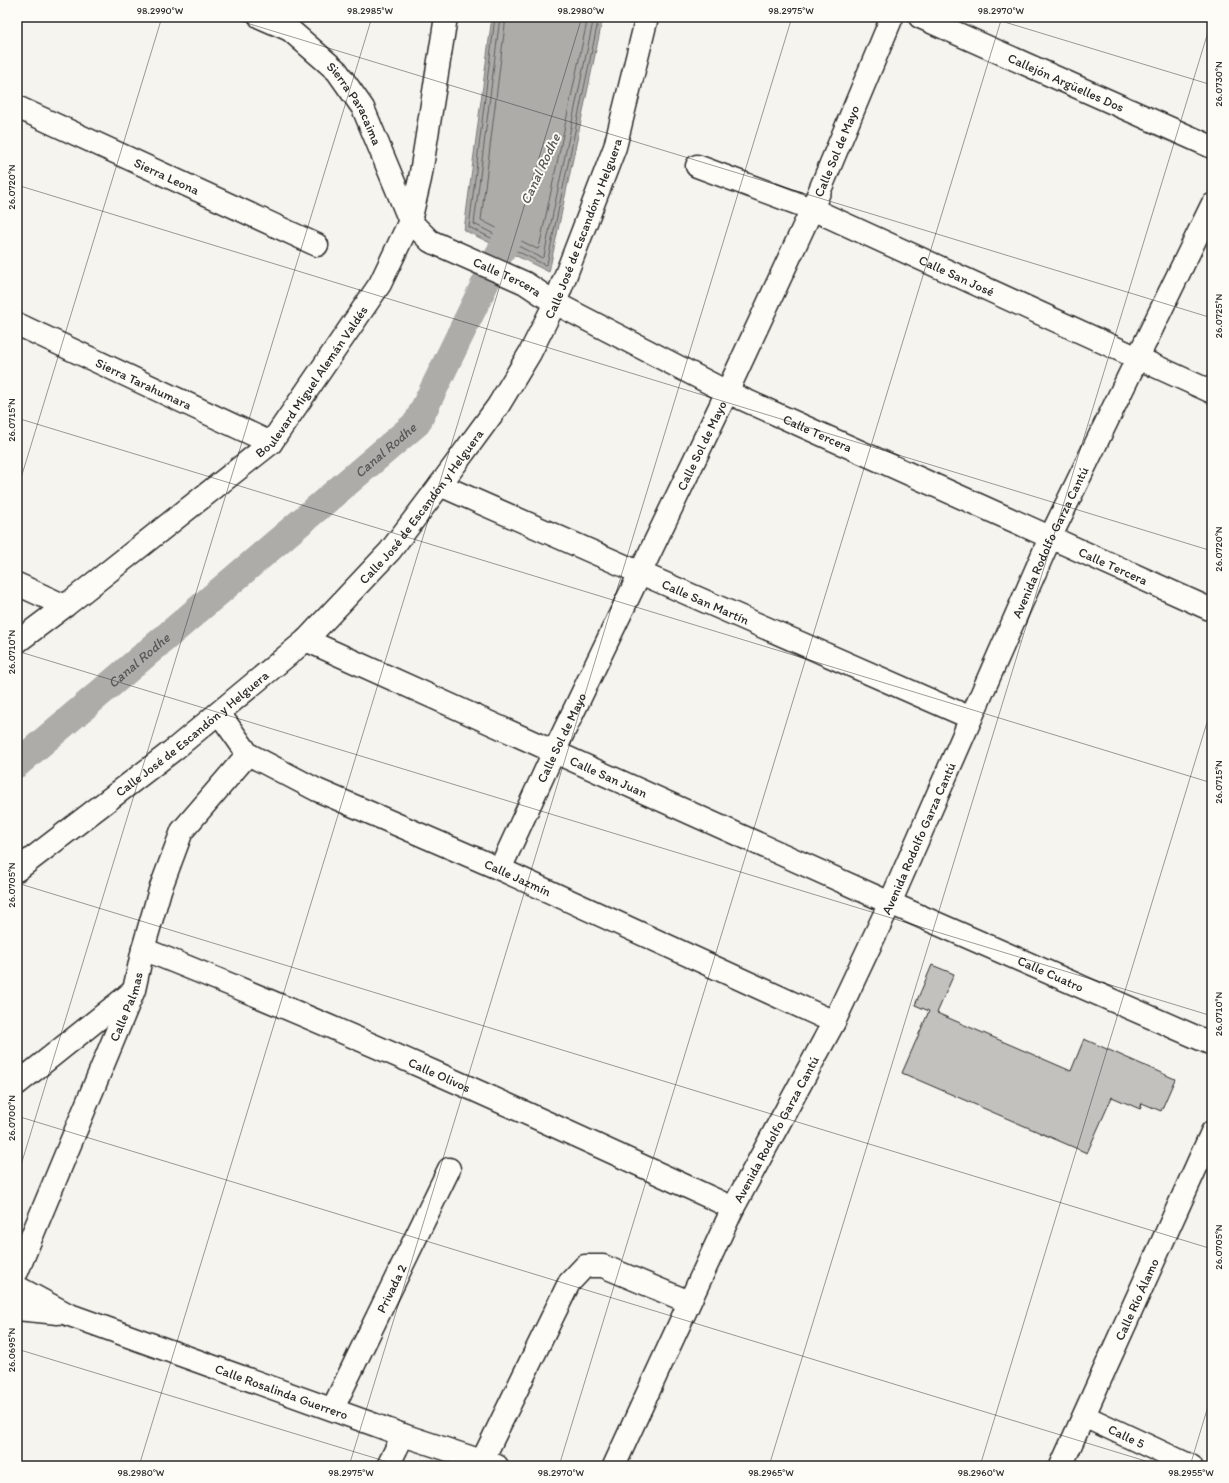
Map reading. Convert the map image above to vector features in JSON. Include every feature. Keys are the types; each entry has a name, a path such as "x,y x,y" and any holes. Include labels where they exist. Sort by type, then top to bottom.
{"street":[{"name":"Sierra Paracaima","path":"260,17 290,30 337,71 364,108 410,221"},
{"name":"Boulevard Miguel Alemán Valdés","path":"17,642 65,606 271,443 380,284 410,221 420,179 446,17"},
{"name":"Calle José de Escandón y Helguera","path":"17,870 219,713 306,640 390,551 440,486 498,406 530,352 555,303 615,147 647,17"},
{"name":"Calle Sol de Mayo","path":"500,869 554,752 727,392 812,209 892,17"},
{"name":"Callejón Argüelles Dos","path":"920,17 1212,147"},
{"name":"Sierra Leona","path":"17,107 317,244"},
{"name":"Calle San José","path":"697,166 812,209 1212,392"},
{"name":"Avenida Rodolfo Garza Cantú","path":"614,1466 734,1208 834,1022 890,903 1050,538 1212,205"},
{"name":"Calle Tercera","path":"410,221 430,241 525,283 555,303 727,392 1212,610"},
{"name":"Sierra Tarahumara","path":"17,324 271,443"},
{"name":"Calle San Martín","path":"440,486 971,718"},
{"path":"17,584 65,606"},
{"name":"Calle San Juan","path":"306,640 890,903"},
{"name":"Calle Jazmín","path":"219,713 248,754 317,790 500,869 834,1022"},
{"name":"Calle Palmas","path":"17,1272 134,990 143,949 160,890 182,830 248,754"},
{"name":"Calle Cuatro","path":"890,903 1212,1044"},
{"name":"Calle Olivos","path":"143,949 220,980 522,1110 734,1208"},
{"path":"17,1084 134,990"},
{"name":"Calle Río Álamo","path":"1061,1466 1212,1132"},
{"name":"Privada 2","path":"333,1408 449,1169"},
{"path":"489,1464 569,1283 585,1266 603,1266 689,1302"},
{"name":"Calle Rosalinda Guerrero","path":"17,1287 67,1314 333,1408 403,1435 489,1464"},
{"name":"Calle Rosalinda Guerrero","path":"17,1309 67,1314"},
{"name":"Calle 5","path":"1084,1416 1191,1466"},
{"path":"388,1466 403,1435"}],"water":[{"path":"492,17 603,17 549,272 464,230"}],"building":[{"path":"932,965 954,974 937,1013 1071,1071 1084,1039 1175,1079 1161,1111 1142,1103 1140,1109 1112,1097 1087,1153 902,1073 929,1011 915,1005"}],"waterway":[{"name":"Canal Rodhe","path":"17,764 417,423 519,214"}]}
